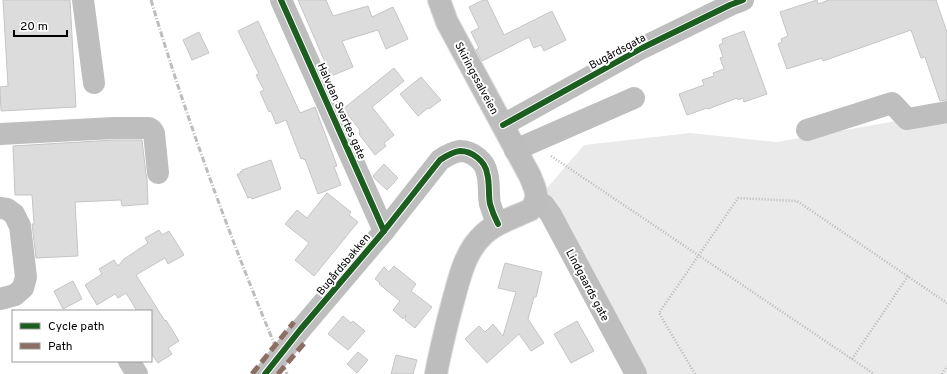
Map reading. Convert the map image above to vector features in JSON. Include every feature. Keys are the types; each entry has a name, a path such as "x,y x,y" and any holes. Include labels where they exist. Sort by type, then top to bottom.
{"main road":[{"name":"Skiringssalveien","path":"439,0 448,22 530,176 537,192 536,201"},
{"path":"436,374 462,267 469,253 476,242 485,233 498,224 530,210 536,201"}],"street":[{"path":"83,0 94,83"},
{"name":"Halvdan Svartes gate","path":"281,0 384,231"},
{"name":"Bugårdsgata","path":"503,125 642,48 730,4 743,0"},
{"path":"516,150 634,98"},
{"path":"807,130 892,103 907,119 947,112"},
{"path":"0,134 114,128 149,128 154,133 158,173"},
{"name":"Bugårdsbakken","path":"265,374 300,330 384,231 440,160 451,153 460,151 469,153 480,159 487,172 492,212 498,224"},
{"name":"Lindgaards gate","path":"536,201 544,205 551,216 636,374"},
{"path":"0,208 14,214 20,226 26,277 23,288 16,295 0,299"},
{"path":"130,362 137,374"}],"path":[{"path":"548,154 874,374"},
{"path":"695,374 659,313 738,198 798,201 947,303"},
{"path":"852,359 908,276"},
{"path":"942,374 947,366"}],"shaded area":[{"path":"947,112 947,374 634,374 536,201 584,145 690,133 777,142"}],"building":[{"path":"3,0 70,0 76,107 1,111 0,87 8,86"},
{"path":"298,0 326,0 333,16 368,6 372,17 393,7 408,39 386,49 378,30 342,41 353,67 331,76"},
{"path":"483,0 487,0 504,35 552,11 566,40 544,51 541,45 534,48 529,37 482,61 476,50 479,48 471,32 479,28 469,7"},
{"path":"817,0 818,4 829,0 936,0 947,32 947,100 940,101 925,57 921,58 911,30 823,61 822,58 787,69 778,44 782,42 781,39 788,36 780,12"},
{"path":"258,21 300,113 315,107 337,166 334,167 341,185 318,194 305,159 301,159 286,120 276,124 271,111 269,112 260,92 264,90 256,75 259,74 238,31"},
{"path":"744,31 767,94 744,102 743,98 738,100 737,98 687,115 679,94 704,85 702,80 714,76 713,73 724,69 720,58 723,57 719,45 723,43 722,39"},
{"path":"199,32 209,53 192,60 183,40"},
{"path":"394,68 404,81 372,107 394,135 384,143 386,146 375,155 359,134 360,130 343,109"},
{"path":"421,77 441,100 418,116 400,94"},
{"path":"114,140 142,140 147,178 148,204 122,206 121,200 75,202 78,256 36,258 32,224 34,224 32,195 15,195 13,146"},
{"path":"271,160 281,189 252,199 251,197 248,198 237,174 240,174 240,172 243,171 242,170"},
{"path":"384,164 398,178 387,190 373,176"},
{"path":"327,193 351,212 349,215 358,222 314,276 295,260 309,243 285,224 297,210 307,218"},
{"path":"159,230 162,235 169,231 184,255 168,264 165,258 136,275 179,341 168,348 172,354 158,363 152,354 152,310 136,310 126,293 118,298 115,294 97,305 85,285 102,274 99,269 114,260 118,266 124,259 148,243 145,238"},
{"path":"505,263 542,272 536,297 534,297 528,319 544,343 531,351 519,334 487,363 465,339 479,326 485,332 493,324 503,336 516,292 498,288"},
{"path":"394,266 416,284 411,291 432,307 415,328 405,320 406,315 403,319 393,310 400,301 375,279 384,267 389,272"},
{"path":"73,281 82,299 63,309 54,291"},
{"path":"343,316 351,323 353,321 365,331 348,350 328,334"},
{"path":"577,321 594,351 571,363 554,334"},
{"path":"358,352 368,360 357,373 347,364"},
{"path":"396,355 417,360 413,374 391,374"}],"railway":[{"path":"151,0 181,95 231,236 287,374"}],"marked path":[{"path":"252,374 294,322"},
{"path":"278,374 307,340"}],"cycle path":[{"path":"281,0 384,231"},
{"path":"503,125 642,48 743,0"},
{"path":"265,374 300,330 384,231 440,160 452,153 465,151 473,155 484,164 487,173 490,204 498,224"}]}
